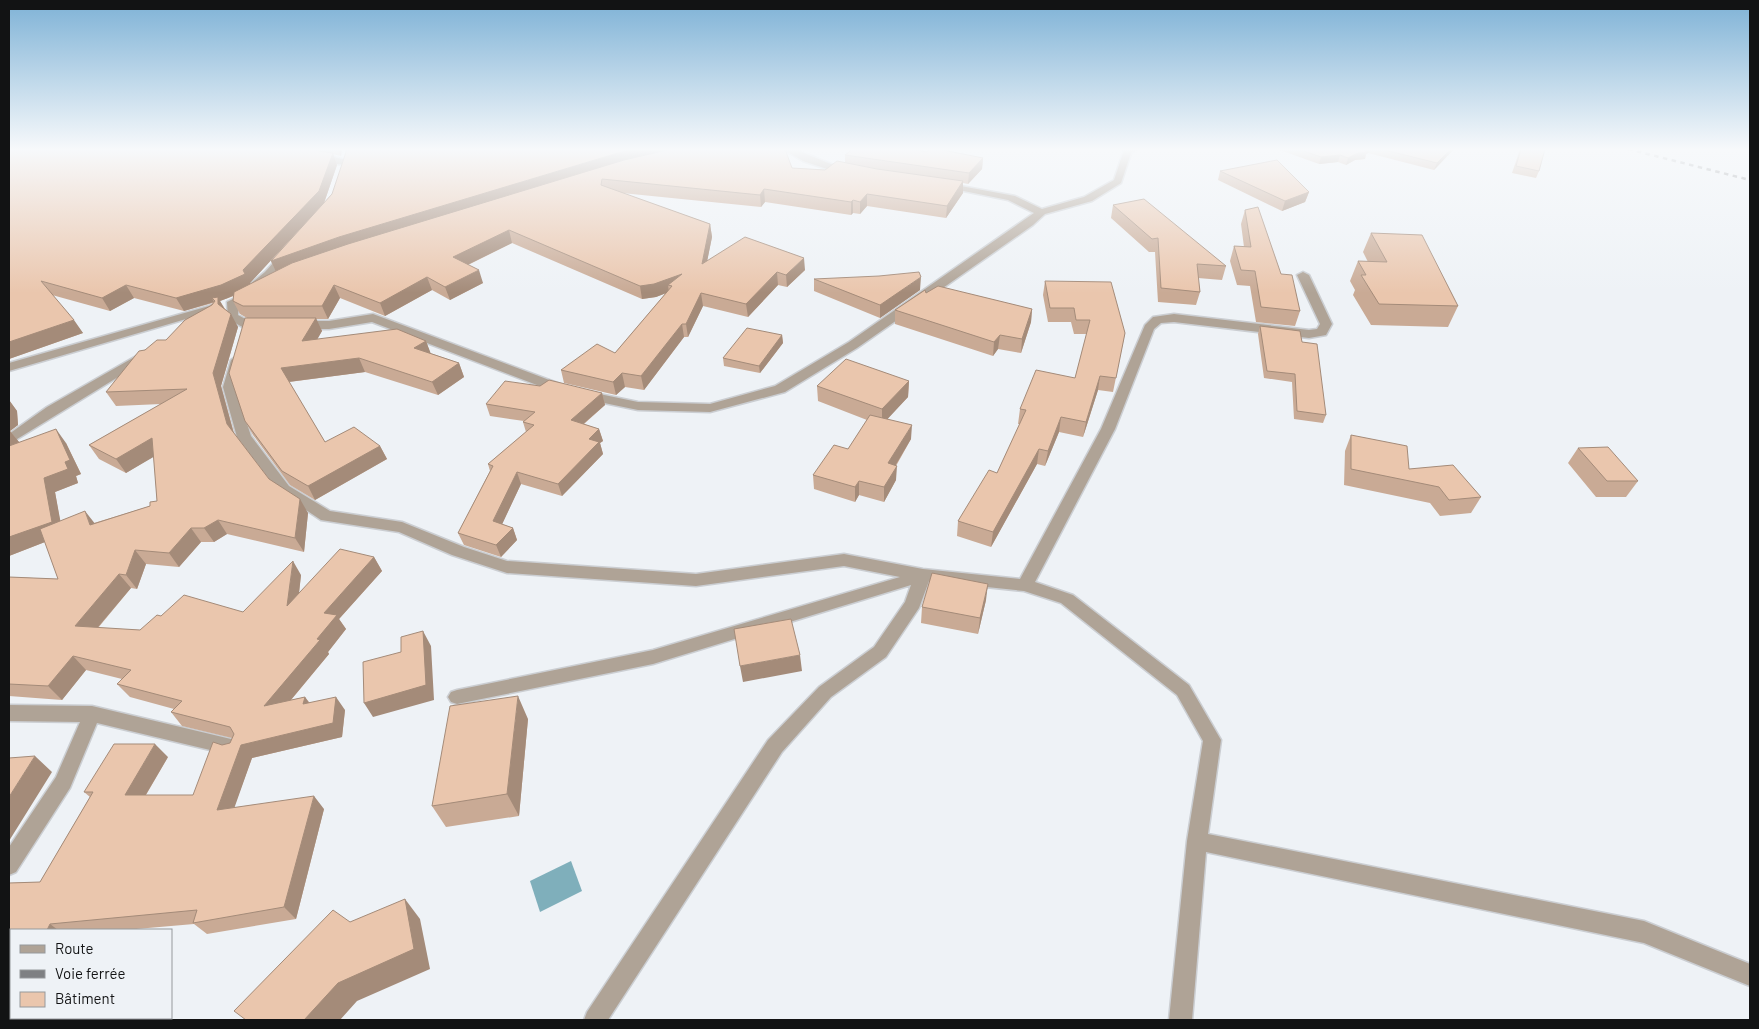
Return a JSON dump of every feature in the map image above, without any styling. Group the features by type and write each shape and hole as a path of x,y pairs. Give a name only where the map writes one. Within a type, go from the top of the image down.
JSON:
{"street":[{"path":"1007,197 1041,212"},
{"path":"296,244 269,274 241,298 232,316 246,325 329,325 374,318 565,390 638,406 710,408 780,389 853,345 1029,223 1041,212 1091,197"},
{"path":"1026,585 1108,429 1148,328 1157,320 1174,318 1309,334 1322,332 1326,324 1303,275"},
{"path":"192,327 241,298 276,281"},
{"path":"9,367 241,298"},
{"path":"246,325 229,387 244,436 284,489 326,516 402,528 458,551 507,567 696,580 844,560 923,574 1026,585 1067,600 1183,690 1212,740 1197,841 1180,1020"},
{"path":"9,440 52,410 159,346"},
{"path":"457,697 653,657 890,587 923,574"},
{"path":"595,1020 775,746 826,692 880,652 913,604 923,574"},
{"path":"9,713 92,714 234,748"},
{"path":"9,865 63,782 92,714"},
{"path":"1197,841 1644,932 1750,975"}],"water":[{"path":"571,861 582,891 540,912 530,881"}],"building":[{"path":"9,197 313,197 243,270 245,274 221,285 176,298 126,285 102,298 41,281 74,320 9,342"},
{"path":"329,197 472,197 339,237 271,261"},
{"path":"502,197 635,197 710,224 702,264 745,237 804,258 786,275 777,272 746,304 701,293 686,324 682,324 641,376 622,373 613,382 561,370 597,344 615,353 672,286 668,285 682,274 654,284 640,286 509,230 453,257 479,270 445,287 427,277 380,303 334,285 322,306 243,306 233,301 234,292 292,263"},
{"path":"818,197 864,197 860,202 853,200 851,202"},
{"path":"887,197 953,197 947,206"},
{"path":"1276,197 1296,197 1285,201"},
{"path":"1144,199 1226,266 1197,264 1200,292 1161,288 1158,238 1152,239 1113,205"},
{"path":"1258,207 1281,274 1292,275 1300,311 1261,307 1255,271 1241,270 1234,246 1251,247 1245,210"},
{"path":"1371,233 1422,235 1458,306 1379,304 1361,275 1366,275 1358,261 1387,262"},
{"path":"919,272 921,277 880,305 814,279 879,276"},
{"path":"1045,281 1111,282 1125,333 1116,378 1100,376 1086,422 1061,417 1048,451 1039,449 993,532 958,521 989,470 997,473 1026,410 1020,409 1036,370 1075,378 1090,320 1076,320 1074,308 1050,308"},
{"path":"938,286 1032,309 1022,339 1000,335 994,342 895,310 925,290 926,293"},
{"path":"218,297 218,304 231,314 213,373 227,424 269,479 300,499 295,538 218,520 204,528 191,528 169,553 135,550 126,575 119,574 75,626 140,630 157,615 161,616 184,595 243,612 293,561 287,606 340,549 374,557 324,613 337,615 317,639 320,640 264,706 305,697 303,704 336,697 333,723 241,745 217,810 314,796 284,907 193,923 197,910 50,924 48,929 10,929 9,984 9,883 40,882 93,792 84,792 114,744 155,744 125,795 193,795 213,742 222,745 230,743 234,734 230,727 171,712 182,701 117,684 131,670 73,656 48,686 9,684 9,577 58,579 40,529 85,511 90,525 150,506 150,502 157,501 152,438 116,459 89,445 187,389 106,392 139,351 145,350 157,340 166,340 185,320 212,305 215,301 212,298"},
{"path":"245,318 316,318 302,341 397,329 426,341 414,348 459,363 432,382 359,358 281,368 325,442 354,427 380,446 308,486 282,471 245,421 229,373"},
{"path":"1260,326 1300,331 1302,342 1317,344 1326,415 1297,411 1295,374 1267,371"},
{"path":"747,328 782,335 759,366 723,358"},
{"path":"846,359 909,381 882,409 817,386"},
{"path":"549,380 602,393 571,420 599,429 589,439 599,442 558,484 517,472 493,521 513,528 496,545 458,533 493,466 488,464 534,425 523,422 535,412 486,404 505,381 540,386"},
{"path":"870,415 912,425 888,463 897,466 884,487 859,481 855,487 813,475 834,445 848,449"},
{"path":"56,429 70,460 65,462 68,469 44,478 52,522 9,537 9,446"},
{"path":"1351,435 1407,446 1409,469 1453,465 1481,497 1449,500 1439,487 1351,469"},
{"path":"1608,447 1638,481 1607,481 1578,448"},
{"path":"932,573 988,584 980,618 922,607"},
{"path":"791,619 800,655 740,666 734,629"},
{"path":"423,631 426,685 364,703 363,662 401,652 401,637"},
{"path":"518,696 507,794 432,806 450,706"},
{"path":"35,756 9,797 9,758"},
{"path":"405,899 414,949 338,983 304,1020 246,1020 234,1011 333,910 350,922"},
{"path":"47,1019 118,1019 117,1020"}]}
